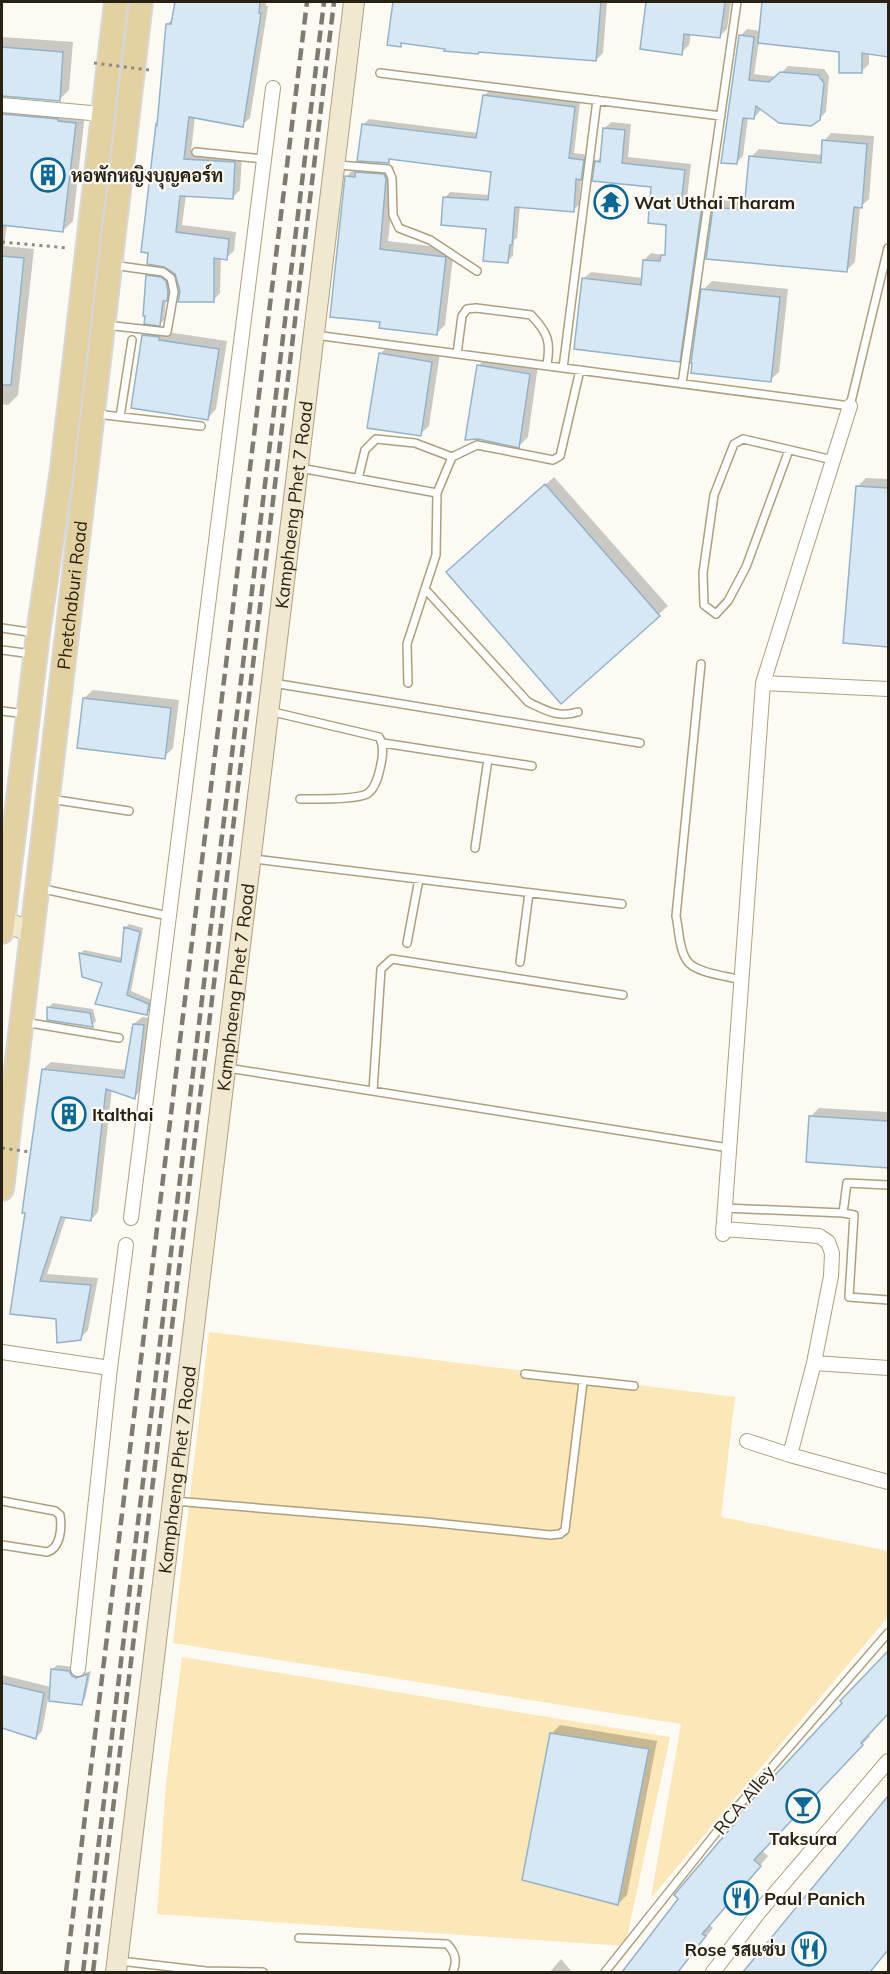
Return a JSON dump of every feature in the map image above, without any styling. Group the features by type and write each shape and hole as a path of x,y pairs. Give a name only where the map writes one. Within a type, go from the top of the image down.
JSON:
{"main road":[{"name":"Phetchaburi Road","path":"2,925 12,817 62,469 116,2"},
{"name":"Phetchaburi Road","path":"2,1189 141,2"},
{"path":"83,279 110,272"}],"street":[{"name":"Kamphaeng Phet 7 Road","path":"116,1967 354,2"},
{"path":"131,1218 273,88"},
{"path":"2,105 102,114"},
{"path":"790,1455 814,1363 831,1276 832,1253 828,1242 819,1236 723,1231 724,1208 763,683 850,406"},
{"path":"763,683 888,689"},
{"path":"2,925 32,932"},
{"path":"78,1669 110,1368 126,1245"},
{"path":"2,1352 110,1368"},
{"path":"814,1363 888,1368"},
{"path":"747,1441 888,1482"},
{"path":"713,1972 759,1912 888,1761"}],"lane":[{"path":"682,384 737,2"},
{"path":"380,73 721,116"},
{"path":"563,368 597,99"},
{"path":"196,152 264,159"},
{"path":"335,165 387,169 392,178 393,215 399,228 430,240 477,271"},
{"path":"315,334 850,406 888,248"},
{"path":"104,325 167,332 174,292 171,278 163,272 110,272"},
{"path":"458,354 462,316 466,309 476,308 531,315 544,329 547,338 550,348 547,365"},
{"path":"120,417 132,340"},
{"path":"408,684 407,644 436,555 437,493 452,457 477,445 553,460 560,456 580,370"},
{"path":"93,414 201,426"},
{"path":"358,479 365,450 376,439 415,443 452,457"},
{"path":"789,450 746,567 728,601 716,614 704,605 703,573 714,495 734,444 743,439 833,460"},
{"path":"299,468 437,493"},
{"path":"425,590 528,702 546,711 564,716 578,712"},
{"path":"2,628 36,644"},
{"path":"2,650 36,644"},
{"path":"701,664 676,916 687,961 697,969 741,980"},
{"path":"273,683 640,743"},
{"path":"2,711 28,715"},
{"path":"269,711 379,737 383,743 382,761 375,784 367,794 300,799"},
{"path":"383,743 532,766"},
{"path":"475,848 488,759"},
{"path":"48,799 129,811"},
{"path":"251,859 622,904"},
{"path":"406,943 419,879"},
{"path":"37,888 168,916"},
{"path":"520,962 529,893"},
{"path":"373,1091 381,969 392,959 623,995"},
{"path":"21,1022 119,1038"},
{"path":"226,1067 729,1148"},
{"path":"843,1213 847,1183 888,1185"},
{"path":"724,1208 854,1215 849,1297 888,1300"},
{"path":"525,1374 634,1386"},
{"path":"173,1501 550,1534 560,1533 565,1530 583,1382"},
{"path":"2,1501 55,1511 60,1515 61,1522 57,1547 48,1552 2,1545"},
{"name":"RCA Alley","path":"605,1972 727,1819 888,1633"},
{"path":"299,1938 447,1944 453,1950 456,1962 453,1972"},
{"path":"116,1967 263,1972"}],"path":[{"path":"94,63 149,70"},
{"path":"2,242 68,248"},
{"path":"2,1148 30,1152"}],"shaded area":[{"path":"209,1332 735,1397 721,1517 888,1551 888,1617 651,1898 681,1724 173,1643"},
{"path":"182,1657 670,1737 625,1946 157,1914 166,1783"}],"building":[{"path":"175,2 260,2 259,13 261,14 243,127 189,117 184,159 235,162 233,199 180,196 176,232 229,239 227,260 214,258 214,302 178,302 180,291 175,274 164,267 147,264 148,253 141,252 157,125 166,24 171,24"},
{"path":"393,2 601,2 596,61 444,51 445,49 401,43 401,47 387,45"},
{"path":"646,2 725,2 720,38 684,34 682,55 640,49"},
{"path":"762,2 888,2 888,57 862,53 862,73 839,73 839,52 758,43"},
{"path":"739,35 754,37 749,80 769,82 780,72 818,75 824,83 820,120 811,126 779,123 756,106 754,119 743,118 737,164 721,163"},
{"path":"2,47 63,52 60,101 2,96"},
{"path":"483,95 575,107 569,158 584,160 581,180 576,179 574,212 515,207 508,263 483,261 486,229 441,225 443,197 488,200 491,172 389,159 389,163 357,161 362,124 476,138"},
{"name":"หอพักหญิงบุญคอร์ท","path":"2,114 76,123 63,232 2,225"},
{"path":"603,128 625,130 622,163 685,170 681,204 702,206 680,362 574,349 582,278 641,285 643,260 660,261 661,255 665,255 666,225 648,223 651,187 592,181 595,161 600,162"},
{"path":"822,140 867,144 862,208 854,207 847,272 706,259 713,207 744,210 749,156 821,163"},
{"path":"355,172 384,174 386,179 380,249 446,257 437,335 379,328 380,322 330,317 345,176 355,177"},
{"path":"2,256 24,258 11,385 2,385"},
{"path":"146,275 161,277 166,281 167,301 163,301 160,326 144,324"},
{"path":"701,289 780,297 771,382 691,373"},
{"path":"142,335 159,337 159,340 219,349 208,420 131,408"},
{"path":"379,353 432,362 421,436 367,428"},
{"path":"477,365 530,374 519,448 478,439 465,440"},
{"path":"545,484 660,616 561,704 446,572"},
{"path":"856,486 888,488 888,647 843,643"},
{"path":"83,698 171,708 165,759 77,748"},
{"path":"124,927 140,932 127,995 149,1004 147,1015 95,1004 102,983 82,977 79,953 121,962"},
{"path":"47,1007 90,1013 93,1027 47,1020"},
{"name":"Italthai","path":"133,1024 144,1025 135,1099 106,1089 91,1221 61,1217 40,1281 91,1285 81,1340 57,1343 56,1319 10,1314 42,1069 124,1078"},
{"path":"809,1116 888,1121 888,1168 806,1162"},
{"path":"888,1651 888,1714 861,1743 863,1745 754,1860 761,1866 702,1934 706,1936 678,1972 622,1972 678,1899 674,1895 740,1817 738,1815"},
{"path":"51,1669 69,1671 76,1678 88,1674 82,1705 49,1701"},
{"path":"2,1683 44,1693 36,1739 2,1728"},
{"path":"550,1733 649,1749 618,1905 522,1880"},
{"path":"888,1796 888,1950 870,1972 743,1972"}],"railway":[{"path":"66,1972 307,2"},
{"path":"83,1972 324,2"},
{"path":"93,1972 334,2"}],"place":[{"name":"หอพักหญิงบุญคอร์ท","path":"48,175"},
{"name":"Wat Uthai Tharam","path":"611,202"},
{"name":"Italthai","path":"69,1114"},
{"name":"Taksura","path":"803,1806"},
{"name":"Paul Panich","path":"741,1898"},
{"name":"Rose รสแซ่บ","path":"809,1949"}]}
